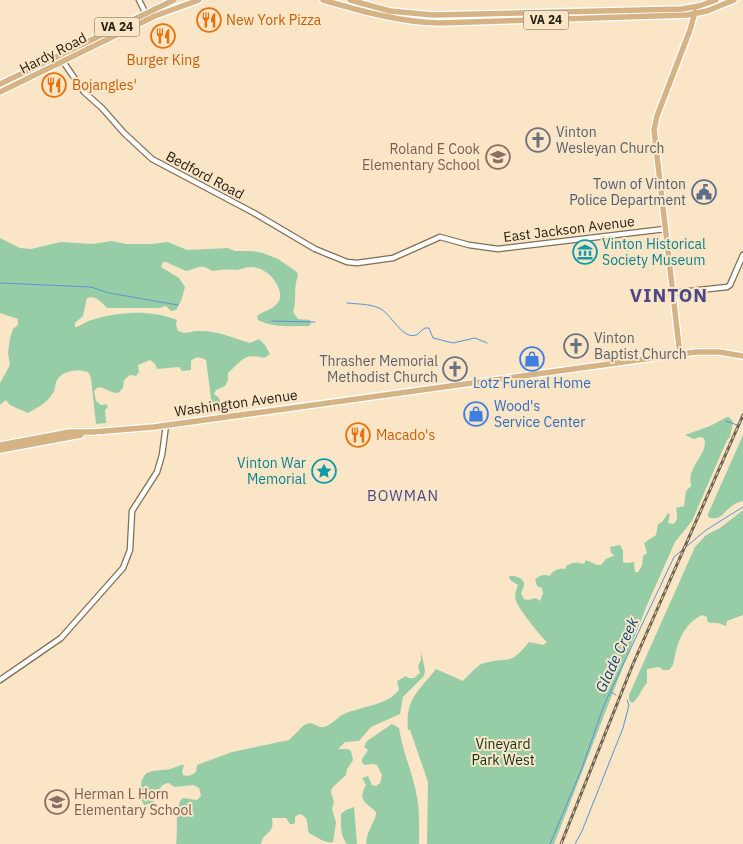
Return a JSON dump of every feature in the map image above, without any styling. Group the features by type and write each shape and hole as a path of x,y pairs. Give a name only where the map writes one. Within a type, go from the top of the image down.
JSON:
{"main road":[{"name":"Hardy Road","path":"0,84 174,0"},
{"name":"Hardy Road","path":"0,92 171,9 199,0"},
{"name":"VA 24","path":"322,0 397,19 439,23 695,15 734,0"},
{"name":"VA 24","path":"350,0 400,12 433,15 694,8 716,0"},
{"path":"680,355 654,126 695,15 694,8"},
{"name":"Washington Avenue","path":"0,445 70,432 126,430 166,425 680,355 709,352 743,356"},
{"name":"Washington Avenue","path":"0,450 93,432"}],"street":[{"path":"139,0 149,20"},
{"name":"Bedford Road","path":"59,55 84,92 152,159 281,229"},
{"name":"East Jackson Avenue","path":"281,229 322,253 347,262 357,263 393,258 440,237 469,245 498,249 665,229"},
{"path":"672,293 727,287 730,285 743,255"},
{"path":"0,680 62,638 123,568 130,550 132,511 157,472 162,455 166,425"}],"green space":[{"path":"0,238 20,248 31,249 61,242 92,244 112,241 126,244 168,242 187,250 228,248 235,251 263,253 278,259 297,272 293,312 298,319 310,320 311,324 309,326 283,326 264,323 258,320 257,316 274,306 279,301 280,296 279,289 269,274 255,267 212,271 202,267 186,271 163,262 161,267 179,278 185,287 176,310 171,311 166,306 159,308 107,308 98,300 90,297 87,298 83,316 75,323 75,327 115,314 157,314 177,320 178,331 181,332 211,332 250,343 259,339 270,354 264,358 257,356 247,357 228,373 228,380 225,386 216,390 214,394 219,398 221,406 217,408 212,406 206,360 194,358 191,361 191,370 182,371 179,367 157,369 150,360 138,365 139,372 136,376 130,375 124,380 123,388 118,393 98,387 94,391 96,401 101,405 106,404 108,407 105,410 106,423 96,424 91,378 88,372 84,371 70,371 62,375 56,382 54,392 48,400 28,413 10,405 6,400 0,405 0,383 10,365 8,353 10,338 13,329 18,325 18,319 0,313"},
{"name":"Vineyard Park West","path":"727,417 733,422 730,437 692,521 675,542 647,605 554,844 427,844 428,782 410,730 408,730 411,703 418,690 436,669 463,681 481,664 513,658 529,642 543,645 547,642 518,605 515,596 518,585 510,580 509,576 523,580 524,586 521,593 524,599 536,598 540,601 543,593 542,588 537,586 535,580 538,577 550,576 555,571 566,569 566,566 573,563 584,564 586,560 601,565 606,559 614,555 611,553 610,547 620,545 623,551 623,562 634,562 635,572 638,572 642,566 643,556 647,553 644,543 656,535 658,524 662,522 668,513 670,514 668,523 673,524 677,517 676,508 684,506 686,491 691,486 691,473 705,446 704,438 694,439 685,435 710,426"},
{"path":"743,435 743,501 734,504 721,516 716,518 708,517 708,514"},
{"path":"743,510 743,615 727,621 726,626 710,623 707,621 707,617 702,615 696,618 687,626 681,637 671,668 669,670 663,670 659,667 647,669 647,683 632,703 629,700 629,695 695,547 706,535 720,528"},
{"path":"421,652 425,670 424,676 403,697 400,714 371,727 359,741 345,742 338,749 348,749 351,751 353,760 347,769 346,775 332,788 331,792 334,802 332,809 336,822 333,842 324,841 309,833 305,817 299,814 295,817 295,823 293,824 290,824 286,818 272,818 271,830 264,836 261,844 176,844 180,801 183,798 197,800 201,796 199,788 193,785 174,787 169,783 165,784 160,788 153,803 144,805 141,799 141,787 144,776 147,773 184,765 182,772 183,775 187,776 196,772 197,765 232,752 289,740 304,725 310,723 324,727 351,711 381,703 399,690 397,681 406,676 414,678 420,673 418,666 421,660"},
{"path":"392,724 399,728 415,788 419,808 419,844 366,843 376,812 364,801 362,795 366,785 362,778 368,776 372,785 376,786 380,783 382,775 377,765 365,765 362,763 362,759 368,750 364,747 367,741"},
{"path":"354,807 357,844 347,844 342,834 341,814"}],"waterway":[{"path":"0,283 91,287 109,293 178,305"},
{"path":"347,303 379,308 406,334 417,334 425,328 429,328 433,338 453,343 475,338 487,343"},
{"path":"272,321 315,322"},
{"path":"726,421 737,425"},
{"name":"Glade Creek","path":"550,844 582,768 604,705 674,557 706,530 743,507"},
{"name":"Glade Creek","path":"611,692 616,695"},
{"path":"575,844 623,728 629,705 627,700"}],"railway":[{"path":"561,844 633,664 743,415"}],"place":[{"name":"New York Pizza","path":"209,20"},
{"name":"Burger King","path":"163,36"},
{"name":"Bojangles'","path":"54,85"},
{"name":"Vinton Wesleyan Church","path":"538,140"},
{"name":"Roland E Cook Elementary School","path":"498,157"},
{"name":"Town of Vinton Police Department","path":"704,192"},
{"name":"Vinton Historical Society Museum","path":"585,252"},
{"name":"Vinton Baptist Church","path":"576,346"},
{"name":"Lotz Funeral Home","path":"532,359"},
{"name":"Thrasher Memorial Methodist Church","path":"455,369"},
{"name":"Wood's Service Center","path":"476,414"},
{"name":"Macado's","path":"358,435"},
{"name":"Vinton War Memorial","path":"324,471"},
{"name":"Herman L Horn Elementary School","path":"57,802"}],"district":[{"name":"VINTON","path":"669,295"},
{"name":"BOWMAN","path":"403,496"}]}
